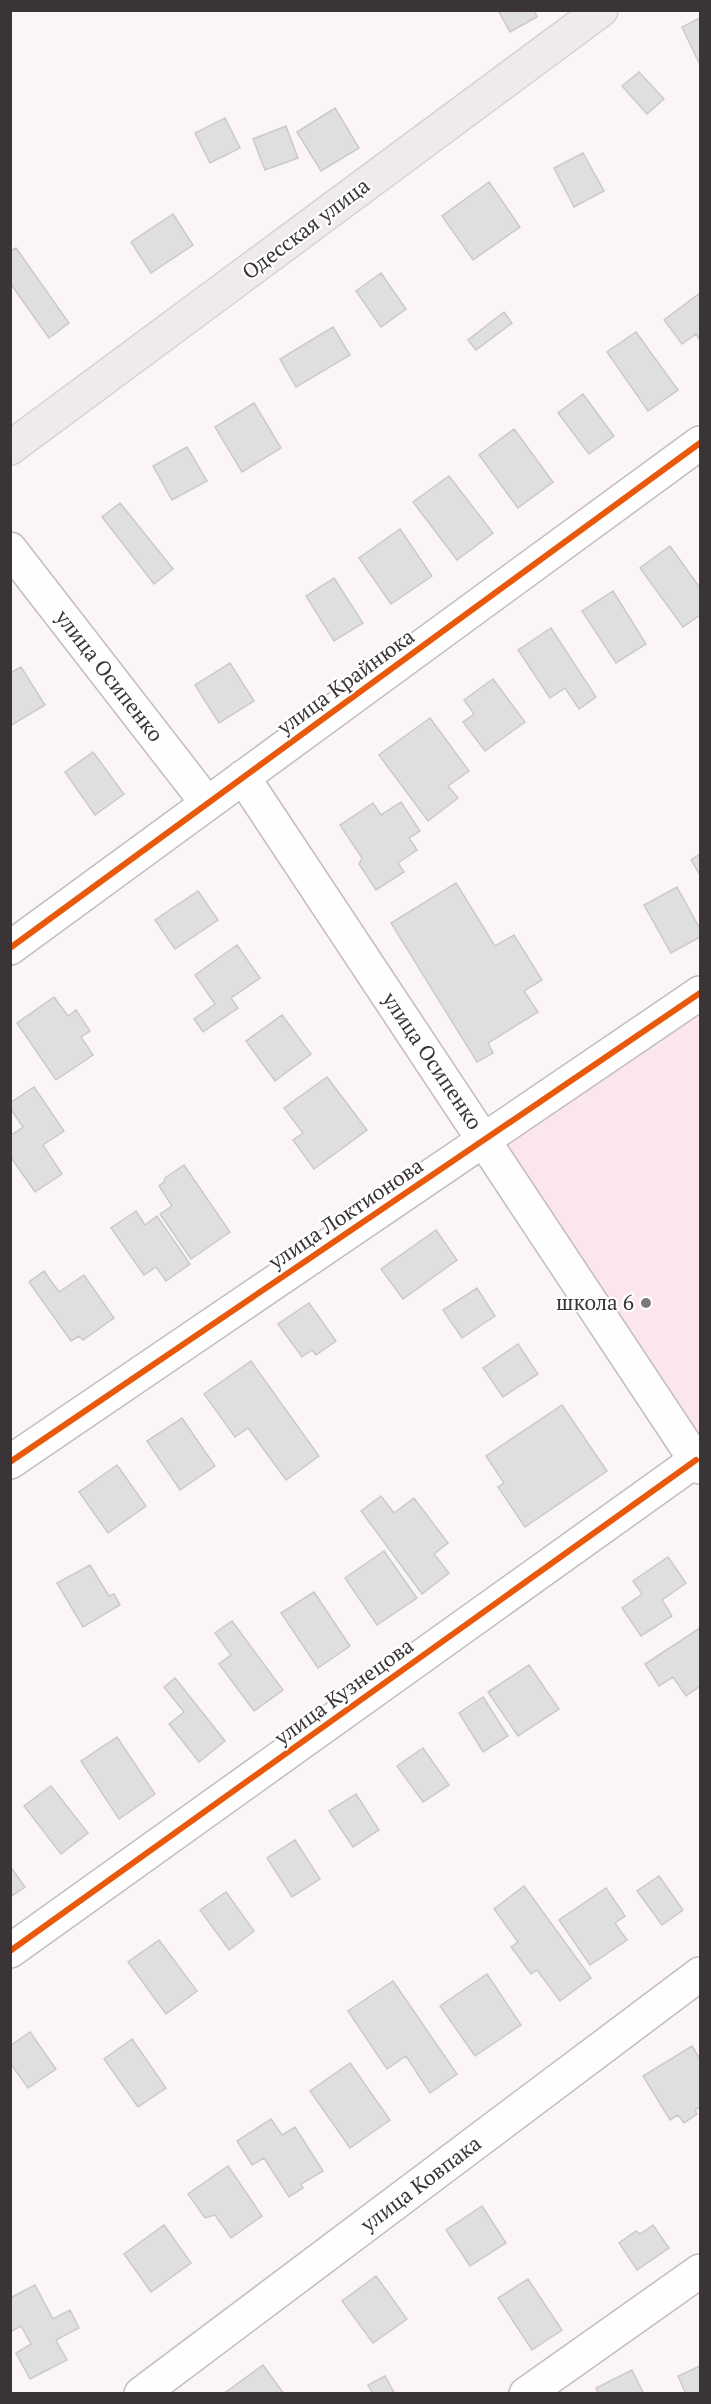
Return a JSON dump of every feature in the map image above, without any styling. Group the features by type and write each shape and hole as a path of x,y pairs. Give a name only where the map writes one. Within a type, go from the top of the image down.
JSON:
{"main road":[{"name":"Одесская улица","path":"10,448 601,10"}],"street":[{"name":"улица Крайнюка","path":"10,948 700,443"},
{"name":"улица Осипенко","path":"10,549 207,803"},
{"name":"улица Осипенко","path":"243,777 698,1463"},
{"name":"улица Локтионова","path":"10,1462 700,993"},
{"name":"улица Кузнецова","path":"10,1951 698,1463"},
{"name":"улица Ковпака","path":"141,2394 700,1974"},
{"path":"526,2394 700,2271"}],"shaded area":[{"name":"школа 6","path":"700,993 700,1466 484,1140"}],"building":[{"path":"498,10 534,10 537,17 510,32"},
{"path":"700,18 700,65 682,27"},
{"path":"639,72 664,99 647,114 622,86"},
{"path":"335,108 359,148 321,171 297,132"},
{"path":"225,118 240,148 210,163 195,133"},
{"path":"286,126 298,158 265,170 253,139"},
{"path":"583,153 604,191 574,207 554,168"},
{"path":"489,182 520,227 473,260 442,216"},
{"path":"173,214 193,245 151,273 131,242"},
{"path":"16,248 69,323 49,338 10,283 10,251"},
{"path":"381,273 406,309 381,327 356,291"},
{"path":"700,293 700,340 696,334 682,344 664,320"},
{"path":"504,312 512,323 476,350 468,340"},
{"path":"333,327 350,355 296,387 280,359"},
{"path":"636,332 678,390 648,411 607,352"},
{"path":"583,394 614,436 589,454 558,413"},
{"path":"254,403 281,448 242,472 215,427"},
{"path":"514,429 553,482 518,508 479,455"},
{"path":"187,447 207,481 172,500 153,466"},
{"path":"449,476 493,533 457,560 413,502"},
{"path":"120,503 173,569 154,584 102,517"},
{"path":"400,529 432,576 391,604 359,558"},
{"path":"670,546 700,588 700,615 683,627 640,568"},
{"path":"334,578 363,623 334,641 306,596"},
{"path":"613,591 646,644 616,663 582,611"},
{"path":"551,628 596,697 579,709 565,688 550,698 518,650"},
{"path":"230,663 254,701 219,723 195,685"},
{"path":"21,667 45,705 10,726 10,673"},
{"path":"493,679 525,722 485,751 463,722 474,714 464,700"},
{"path":"430,718 469,771 448,786 458,798 428,821 379,755"},
{"path":"93,752 124,794 95,815 65,772"},
{"path":"401,802 420,831 409,838 417,850 398,863 404,872 376,890 359,864 362,858 340,825 373,803 381,815"},
{"path":"700,854 700,875 691,860"},
{"path":"456,883 495,946 514,935 542,980 524,991 538,1012 488,1043 493,1053 477,1062 391,923"},
{"path":"677,887 700,929 700,937 671,953 644,905"},
{"path":"198,891 218,920 175,949 155,920"},
{"path":"237,945 260,978 231,998 238,1008 203,1032 194,1019 215,1004 195,975"},
{"path":"54,997 68,1016 76,1010 90,1031 81,1037 93,1055 56,1080 17,1023"},
{"path":"282,1015 311,1054 275,1081 246,1041"},
{"path":"327,1077 367,1130 314,1169 293,1140 303,1133 284,1108"},
{"path":"34,1087 64,1131 43,1145 62,1174 35,1192 10,1156 10,1136 23,1127 10,1108 10,1103"},
{"path":"184,1165 230,1232 191,1259 160,1214 172,1206 159,1186 165,1178"},
{"path":"136,1211 145,1225 157,1216 190,1264 166,1281 156,1267 144,1275 111,1228"},
{"path":"436,1230 457,1260 403,1299 381,1269"},
{"path":"44,1271 59,1292 84,1275 114,1318 83,1340 79,1336 71,1341 29,1282"},
{"path":"477,1288 495,1316 462,1338 443,1310"},
{"path":"309,1303 336,1341 316,1355 312,1350 302,1357 278,1324"},
{"path":"518,1344 538,1374 503,1397 483,1368"},
{"path":"251,1361 319,1456 286,1480 248,1428 235,1437 204,1394"},
{"path":"562,1405 607,1471 525,1527 498,1487 504,1483 486,1456"},
{"path":"182,1418 215,1466 180,1490 147,1441"},
{"path":"117,1465 146,1506 108,1533 79,1492"},
{"path":"381,1496 394,1513 414,1498 448,1543 434,1554 449,1573 422,1594 361,1511"},
{"path":"384,1551 417,1598 377,1625 345,1578"},
{"path":"668,1557 686,1583 662,1600 672,1616 641,1636 622,1608 642,1594 633,1581"},
{"path":"90,1565 109,1596 114,1594 120,1605 83,1627 57,1583"},
{"path":"314,1592 350,1646 318,1668 281,1613"},
{"path":"232,1621 283,1690 254,1711 219,1664 231,1655 215,1633"},
{"path":"700,1628 700,1686 686,1696 673,1677 659,1686 645,1664"},
{"path":"529,1665 559,1709 518,1736 488,1692"},
{"path":"175,1678 225,1741 199,1762 169,1724 184,1712 164,1687"},
{"path":"483,1697 508,1736 483,1752 459,1713"},
{"path":"117,1737 155,1794 119,1819 81,1761"},
{"path":"423,1748 449,1785 423,1802 397,1766"},
{"path":"51,1786 88,1833 61,1854 24,1806"},
{"path":"356,1794 379,1830 353,1847 329,1811"},
{"path":"295,1840 320,1879 292,1897 267,1858"},
{"path":"10,1866 25,1887 10,1897"},
{"path":"659,1876 683,1910 662,1925 637,1891"},
{"path":"524,1886 591,1978 560,2001 537,1970 531,1974 511,1947 518,1942 494,1909"},
{"path":"606,1888 625,1916 615,1923 627,1940 590,1965 559,1920"},
{"path":"226,1892 254,1931 229,1950 200,1910"},
{"path":"159,1940 197,1991 166,2014 128,1962"},
{"path":"487,1974 521,2025 475,2056 440,2006"},
{"path":"393,1981 457,2074 430,2093 406,2056 387,2069 348,2011"},
{"path":"30,2032 56,2069 28,2088 10,2063 10,2046"},
{"path":"132,2039 166,2088 138,2107 104,2059"},
{"path":"692,2046 700,2059 700,2107 695,2110 697,2114 684,2123 678,2115 670,2120 643,2076"},
{"path":"350,2063 390,2120 350,2148 310,2091"},
{"path":"271,2119 282,2135 295,2127 323,2171 301,2184 303,2188 289,2197 264,2158 252,2165 237,2141"},
{"path":"228,2166 262,2216 231,2238 215,2215 205,2218 188,2194"},
{"path":"482,2206 506,2243 470,2266 446,2230"},
{"path":"164,2225 191,2263 151,2292 124,2254"},
{"path":"653,2225 669,2248 637,2270 619,2243 636,2231 640,2234"},
{"path":"376,2276 407,2319 373,2343 342,2301"},
{"path":"528,2279 562,2330 532,2350 498,2298"},
{"path":"35,2285 53,2319 70,2310 79,2328 56,2340 67,2360 30,2379 16,2353 31,2344 21,2326 10,2332 10,2298"},
{"path":"263,2365 284,2394 223,2394"},
{"path":"700,2366 700,2394 686,2394 678,2376"},
{"path":"632,2370 644,2394 599,2394 596,2388"},
{"path":"385,2376 395,2394 373,2394 368,2385"}],"cycle path":[{"path":"10,948 700,443"},
{"path":"10,1462 700,993"},
{"path":"10,1951 696,1460"}],"place":[{"name":"школа 6","path":"646,1303"}]}
